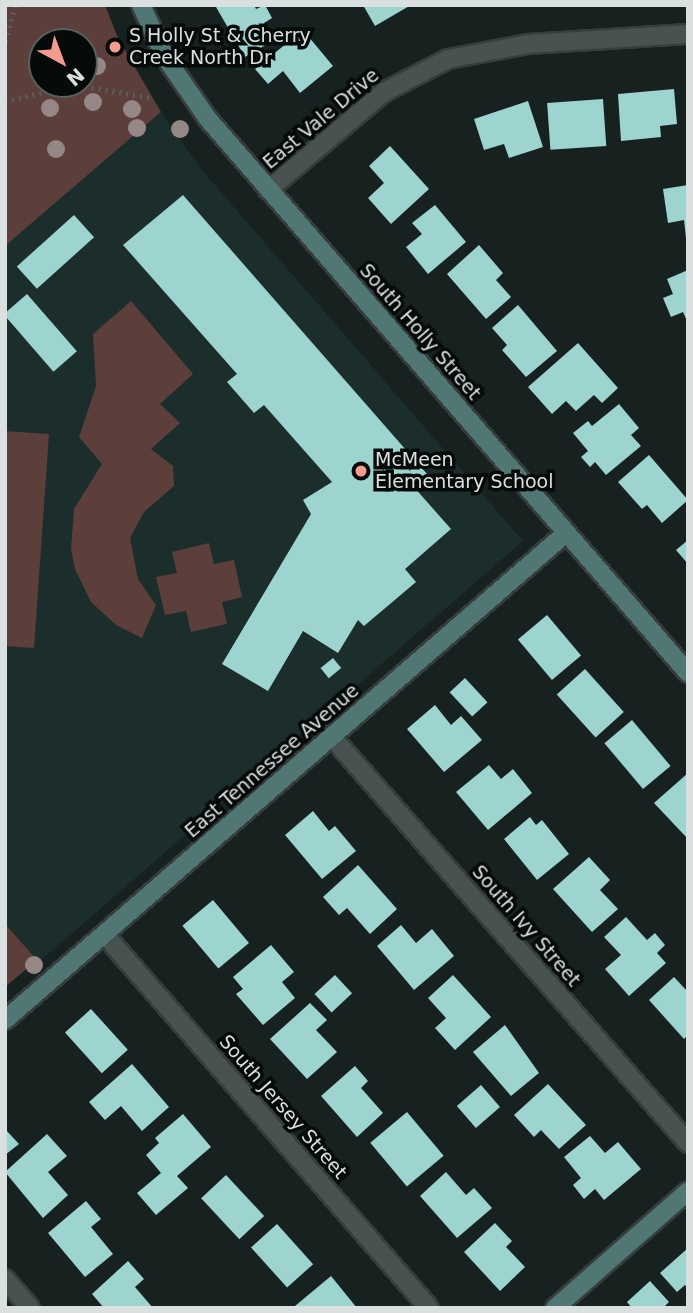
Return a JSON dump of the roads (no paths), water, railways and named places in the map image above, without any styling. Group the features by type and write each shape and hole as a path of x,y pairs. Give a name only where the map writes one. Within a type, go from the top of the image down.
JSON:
{"street":[{"name":"South Holly Street","path":"141,5 181,82 268,190 688,673"},
{"name":"East Vale Drive","path":"268,190 384,92 448,59 528,44 688,34"},
{"name":"East Tennessee Avenue","path":"5,1020 566,533"},
{"name":"South Ivy Street","path":"332,737 688,1143"},
{"name":"South Jersey Street","path":"104,934 429,1308"},
{"path":"555,1308 688,1191"},
{"path":"5,1279 30,1308"}],"place":[{"name":"S Holly St & Cherry Creek North Dr","path":"115,47"},
{"name":"McMeen Elementary School","path":"361,471"}]}
